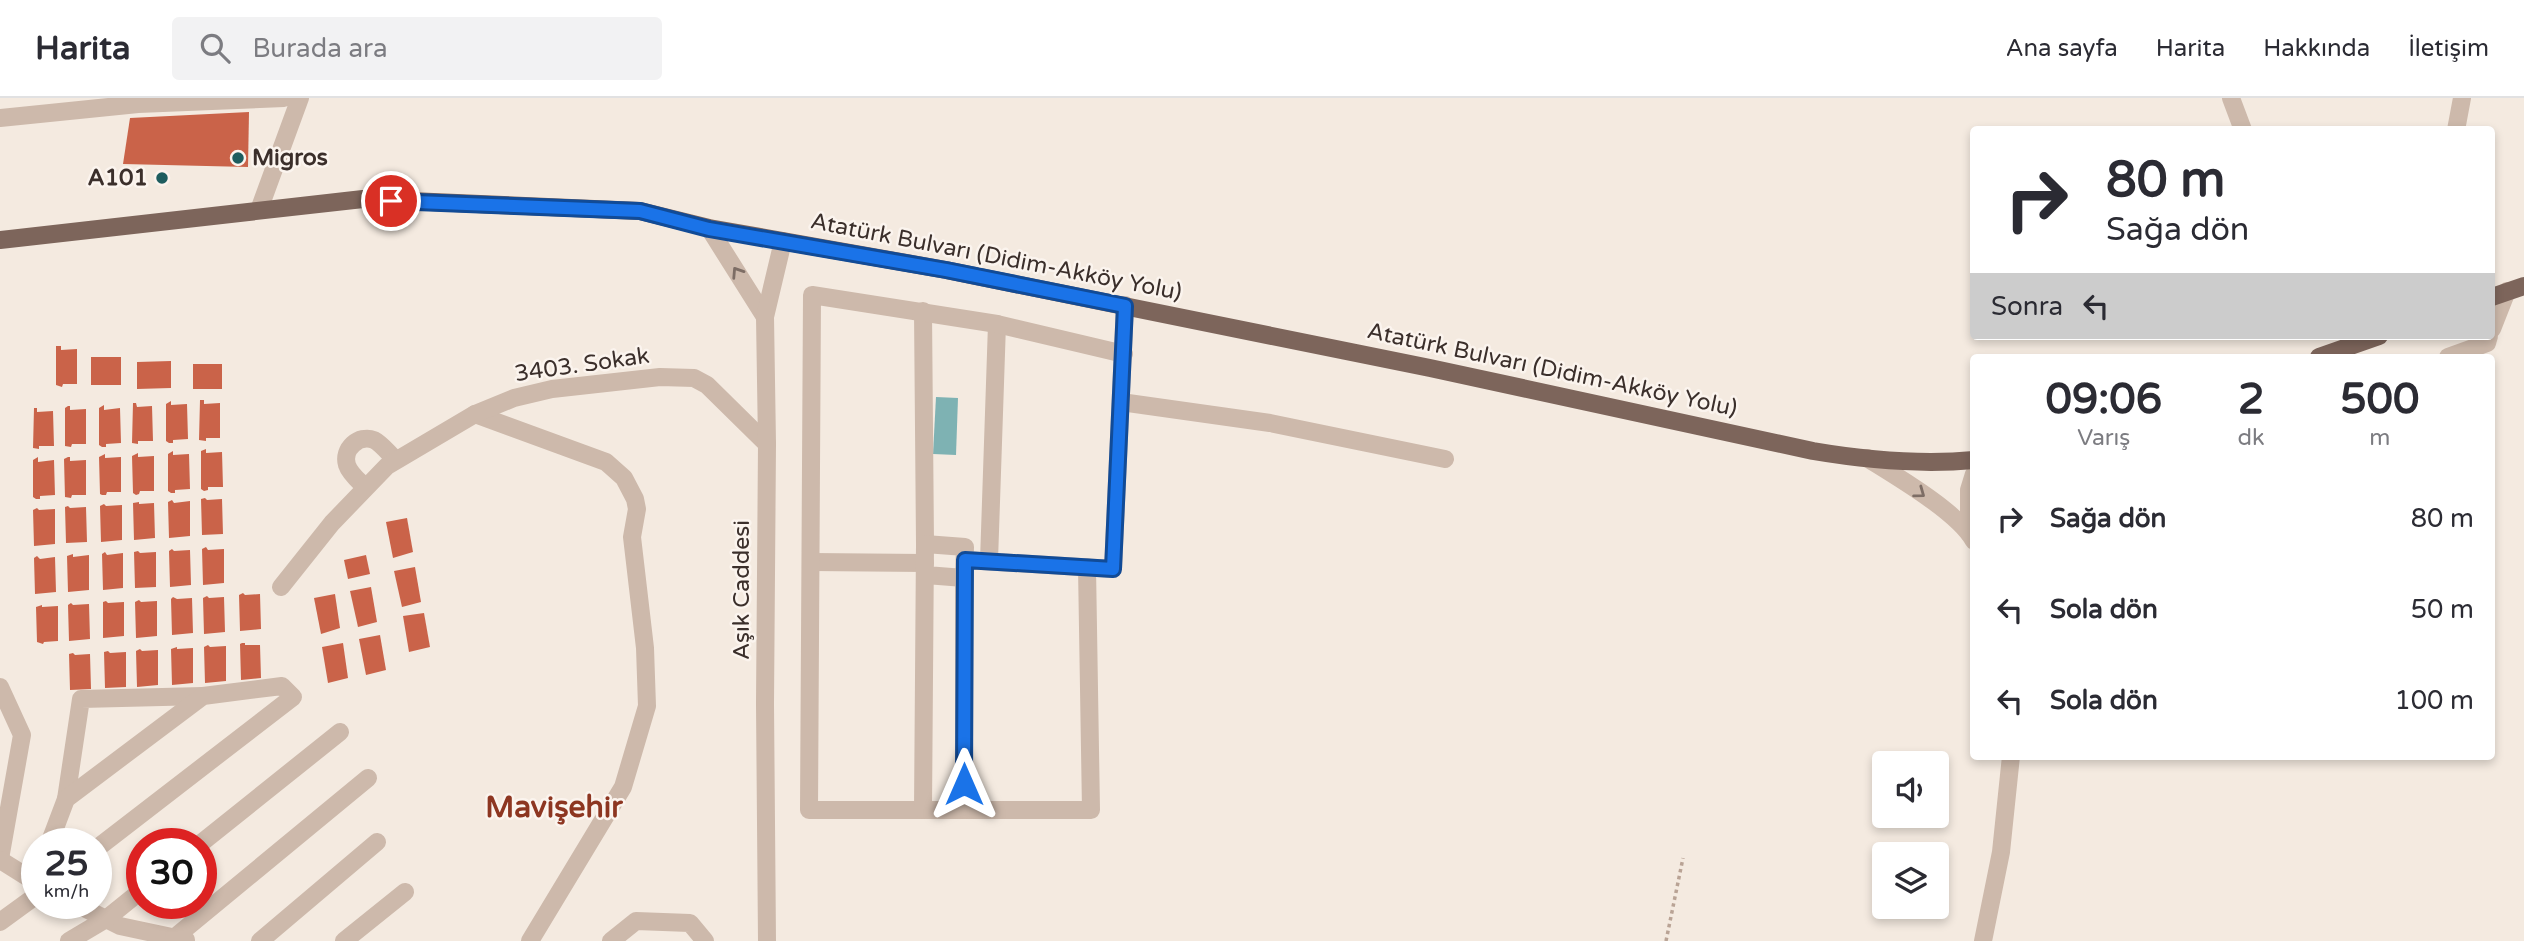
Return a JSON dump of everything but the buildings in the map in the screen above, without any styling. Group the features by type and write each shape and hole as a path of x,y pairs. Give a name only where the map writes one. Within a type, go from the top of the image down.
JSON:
{"main road":[{"name":"Atatürk Bulvarı (Didim-Akköy Yolu)","path":"0,240 363,200 640,211 709,229 1125,306 1430,368 1813,451 1924,463 1970,460"},
{"path":"2328,354 2368,340"}],"street":[{"path":"0,118 139,101 284,98"},
{"path":"259,210 300,98"},
{"path":"2231,98 2242,126"},
{"path":"2457,126 2462,98"},
{"path":"709,229 765,317"},
{"name":"Aşık Caddesi","path":"767,941 765,317 783,241"},
{"path":"2495,322 2508,291"},
{"path":"1087,567 1091,810 809,810 812,295 997,324 1124,354"},
{"path":"811,562 965,569 989,561 1113,569 1125,306"},
{"path":"923,311 926,569 923,810"},
{"path":"989,561 997,324"},
{"path":"2456,354 2487,343 2488,340"},
{"name":"3403. Sokak","path":"281,587 332,523 365,487 396,460 475,414 514,398 552,389 660,377 694,378 707,385 767,444"},
{"path":"1121,402 1270,423 1445,458"},
{"path":"475,414 606,462 624,478 638,509 632,537 645,648 647,706 622,787 530,941"},
{"path":"365,487 348,469 346,463 351,445 363,439 376,441 396,460"},
{"path":"1867,458 1918,491 1970,535"},
{"path":"1970,487 1970,506"},
{"path":"925,544 965,547 964,810"},
{"path":"55,828 66,799 81,699 203,696 282,686 293,697 112,837"},
{"path":"0,687 22,734 0,859 21,873"},
{"path":"66,799 203,696"},
{"path":"217,830 340,732"},
{"path":"1983,941 2001,852 2011,760"},
{"path":"69,941 106,919 120,926 181,939 368,778"},
{"path":"260,941 377,842"},
{"path":"344,941 405,892"},
{"path":"0,922 21,899"},
{"path":"112,914 126,903"},
{"path":"611,941 636,920 690,923 705,941"}],"path":[{"path":"1666,941 1683,858"}],"water":[{"path":"936,397 958,398 956,455 933,454"}],"place":[{"name":"Migros","path":"238,158"},
{"name":"A101","path":"162,178"}],"district":[{"name":"Mavişehir","path":"554,807"}],"route":[{"path":"391,201 640,211 709,229 946,270 1125,306 1113,569 965,560 964,784"}]}
